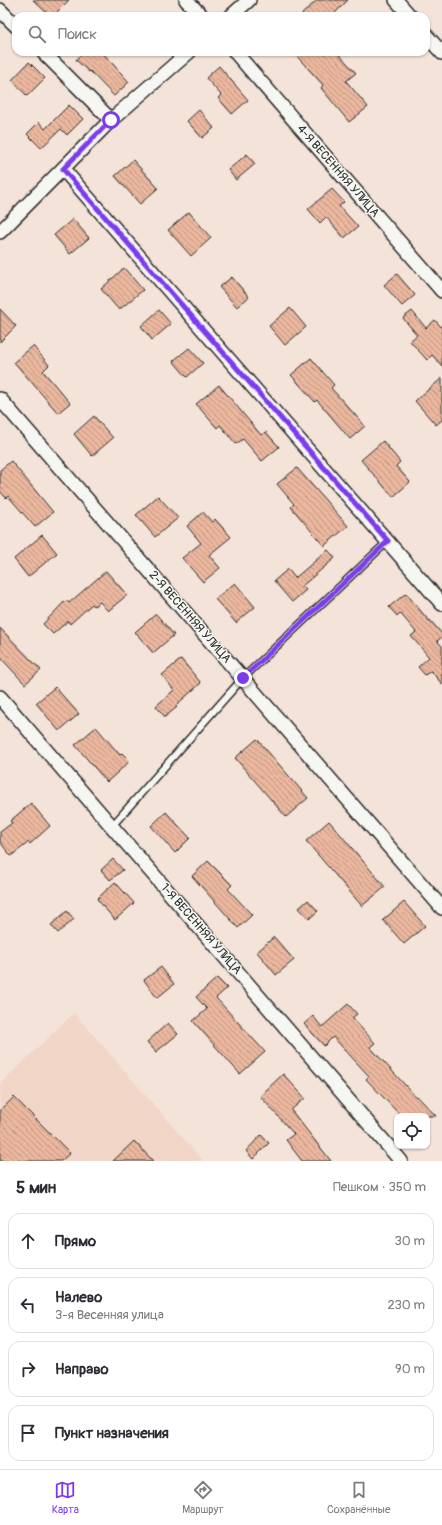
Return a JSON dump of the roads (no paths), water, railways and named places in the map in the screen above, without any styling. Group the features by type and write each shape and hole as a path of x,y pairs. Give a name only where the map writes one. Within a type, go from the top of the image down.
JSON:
{"street":[{"path":"186,0 198,12"},
{"path":"236,12 249,0"},
{"path":"396,0 406,12"},
{"path":"0,10 12,22"},
{"path":"430,40 442,53"},
{"path":"47,56 111,120"},
{"path":"0,232 111,120 185,56"},
{"name":"4-Я ВЕСЕННЯЯ УЛИЦА","path":"238,56 442,291"},
{"path":"63,169 442,604"},
{"name":"2-Я ВЕСЕННЯЯ УЛИЦА","path":"0,399 442,908"},
{"name":"1-Я ВЕСЕННЯЯ УЛИЦА","path":"0,697 401,1161"}],"lane":[{"path":"112,826 243,678 388,541"}]}
